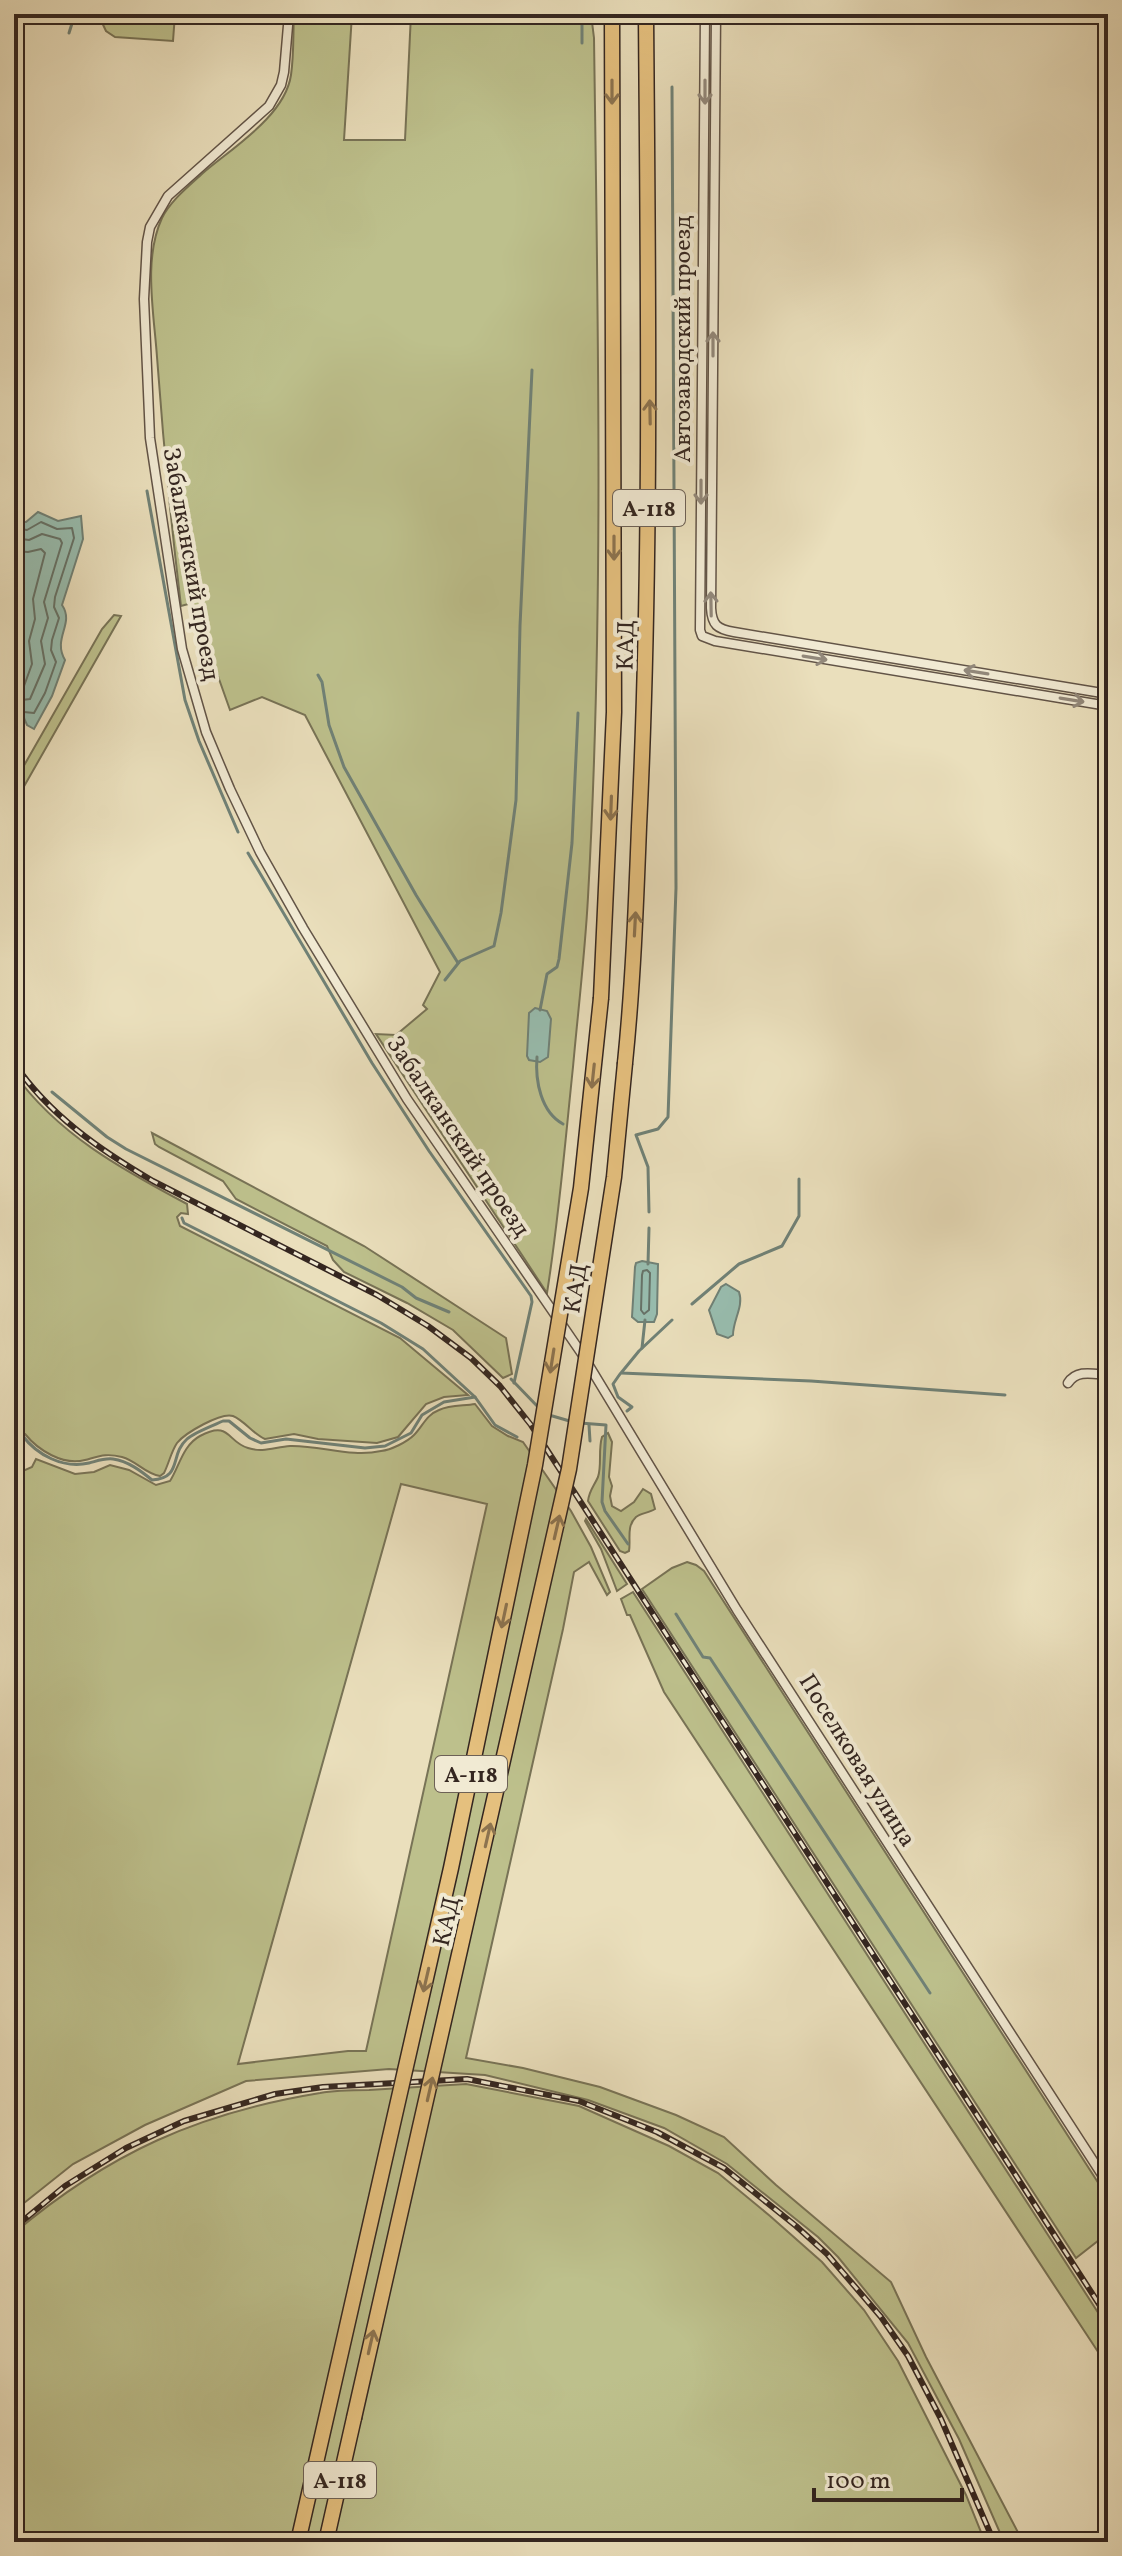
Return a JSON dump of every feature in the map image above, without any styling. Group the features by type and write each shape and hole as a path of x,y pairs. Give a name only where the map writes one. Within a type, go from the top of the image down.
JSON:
{"highway":[{"name":"КАД","path":"298,2542 451,1868 535,1465 581,1188 601,998 614,712 612,14"},
{"name":"КАД","path":"326,2542 569,1469 614,1177 631,1002 646,699 650,450 646,14"}],"street":[{"name":"Забалканский проезд","path":"289,14 284,72 281,85 269,106 168,196 150,227 147,242 144,299 150,438 182,649 206,732 230,789 260,852 303,928 407,1099 582,1354"},
{"name":"Автозаводский проезд","path":"705,14 702,636 715,641 1108,706"},
{"name":"Автозаводский проезд","path":"716,14 711,608 714,624 734,632 1108,694"},
{"name":"Поселковая улица","path":"582,1354 737,1610 1108,2184"},
{"path":"1068,1383 1072,1376 1080,1373 1108,1375"}],"green space":[{"path":"98,14 175,14 173,41 115,37 106,31"},
{"path":"294,14 352,14 344,140 405,140 411,14 591,14 594,38 598,468 593,790 583,961 562,1180 547,1293 376,1034 396,1035 427,1009 423,1005 440,972 305,715 262,697 230,710 192,603 181,606 152,304 151,268 156,234 175,199 256,130 279,104 291,75"},
{"path":"114,615 121,616 14,804 14,783 102,629"},
{"path":"14,1073 50,1114 93,1149 187,1204 188,1214 181,1213 177,1217 180,1226 400,1338 468,1395 444,1397 426,1404 398,1437 377,1443 294,1434 265,1439 233,1416 220,1417 181,1439 160,1476 116,1456 77,1461 60,1459 37,1446 25,1434 14,1432"},
{"path":"152,1133 364,1246 506,1338 512,1374 503,1378 453,1330 344,1272 333,1260 327,1246 236,1199 223,1181 155,1144"},
{"path":"475,1404 492,1426 523,1442 571,1511 591,1547 610,1592 607,1595 589,1562 574,1572 466,2058 600,2087 676,2115 724,2137 891,2282 926,2357 1023,2542 1004,2542 959,2439 908,2343 838,2257 818,2237 727,2164 664,2128 588,2100 485,2075 389,2069 246,2081 145,2125 73,2164 14,2211 14,1443 21,1443 22,1452 15,1468 23,1471 32,1467 36,1459 75,1474 94,1472 110,1465 129,1470 156,1485 170,1481 194,1440 217,1430 253,1449 301,1446 370,1453 399,1445 439,1410","holes":["401,1484 487,1504 366,2051 238,2064"]},
{"path":"608,1433 612,1442 609,1477 612,1506 621,1511 634,1502 643,1489 651,1494 655,1509 633,1521 629,1551 625,1553 620,1551 588,1501 598,1477 602,1437"},
{"path":"586,1519 627,1584 617,1591 601,1549"},
{"path":"687,1562 704,1571 1108,2198 1108,2233 1076,2258 642,1589 672,1568"},
{"path":"633,1592 1108,2328 1108,2367 664,1692 621,1599"},
{"path":"466,2084 579,2106 669,2146 718,2173 770,2216 822,2262 864,2310 898,2361 966,2495 985,2542 14,2542 14,2233 49,2205 120,2159 157,2140 234,2112 326,2092"}],"water":[{"path":"38,512 58,521 81,516 83,539 62,605 66,619 61,645 65,660 52,696 34,729 27,725 24,718 17,718 14,722 14,521 26,522"},
{"path":"535,1008 547,1011 551,1019 548,1057 540,1062 529,1060 527,1056 529,1013"},
{"path":"642,1261 658,1264 657,1314 654,1322 638,1322 632,1317 635,1267"},
{"path":"726,1284 739,1292 740,1297 733,1335 728,1338 717,1334 709,1310 721,1287"}],"waterway":[{"path":"69,33 75,14"},
{"path":"582,14 582,43"},
{"path":"649,1212 648,1167 636,1135 658,1129 668,1117 676,888 672,87"},
{"path":"445,980 460,961 494,946 501,913 516,800 520,626 532,370"},
{"path":"147,491 185,700 238,832"},
{"path":"318,675 322,682 329,725 344,767 458,963"},
{"path":"540,1010 547,974 557,967 559,959 572,843 578,713"},
{"path":"248,853 372,1063 429,1151 531,1296 514,1383"},
{"path":"537,1057 541,1095 549,1112 563,1124"},
{"path":"52,1092 126,1149 449,1312"},
{"path":"692,1304 739,1264 782,1246 799,1216 799,1179"},
{"path":"182,1218 184,1223 381,1323 423,1349 475,1397"},
{"path":"648,1264 649,1228"},
{"path":"642,1348 645,1320"},
{"path":"672,1320 621,1373 811,1381 1005,1395"},
{"path":"620,1374 613,1384 618,1397 632,1407 627,1411"},
{"path":"511,1379 540,1409"},
{"path":"14,1435 22,1435 35,1449 60,1462 79,1464 104,1459 119,1460 152,1480 168,1475 187,1439 223,1421 229,1421 261,1443 286,1439 365,1448 385,1446 411,1433 422,1415 444,1402 475,1397 495,1425 517,1437"},
{"path":"549,1415 573,1422"},
{"path":"580,1423 606,1425 602,1502 628,1544"},
{"path":"589,1425 590,1441"},
{"path":"676,1614 703,1657 710,1658 930,1993"}],"railway":[{"path":"14,1063 59,1115 114,1157 153,1181 377,1295 428,1326 471,1358 500,1386 531,1425 1108,2318"},
{"path":"14,2228 65,2186 126,2148 184,2121 275,2094 323,2087 467,2079 579,2101 657,2132 724,2168 827,2254 881,2317 908,2356 941,2419 994,2542"}]}
